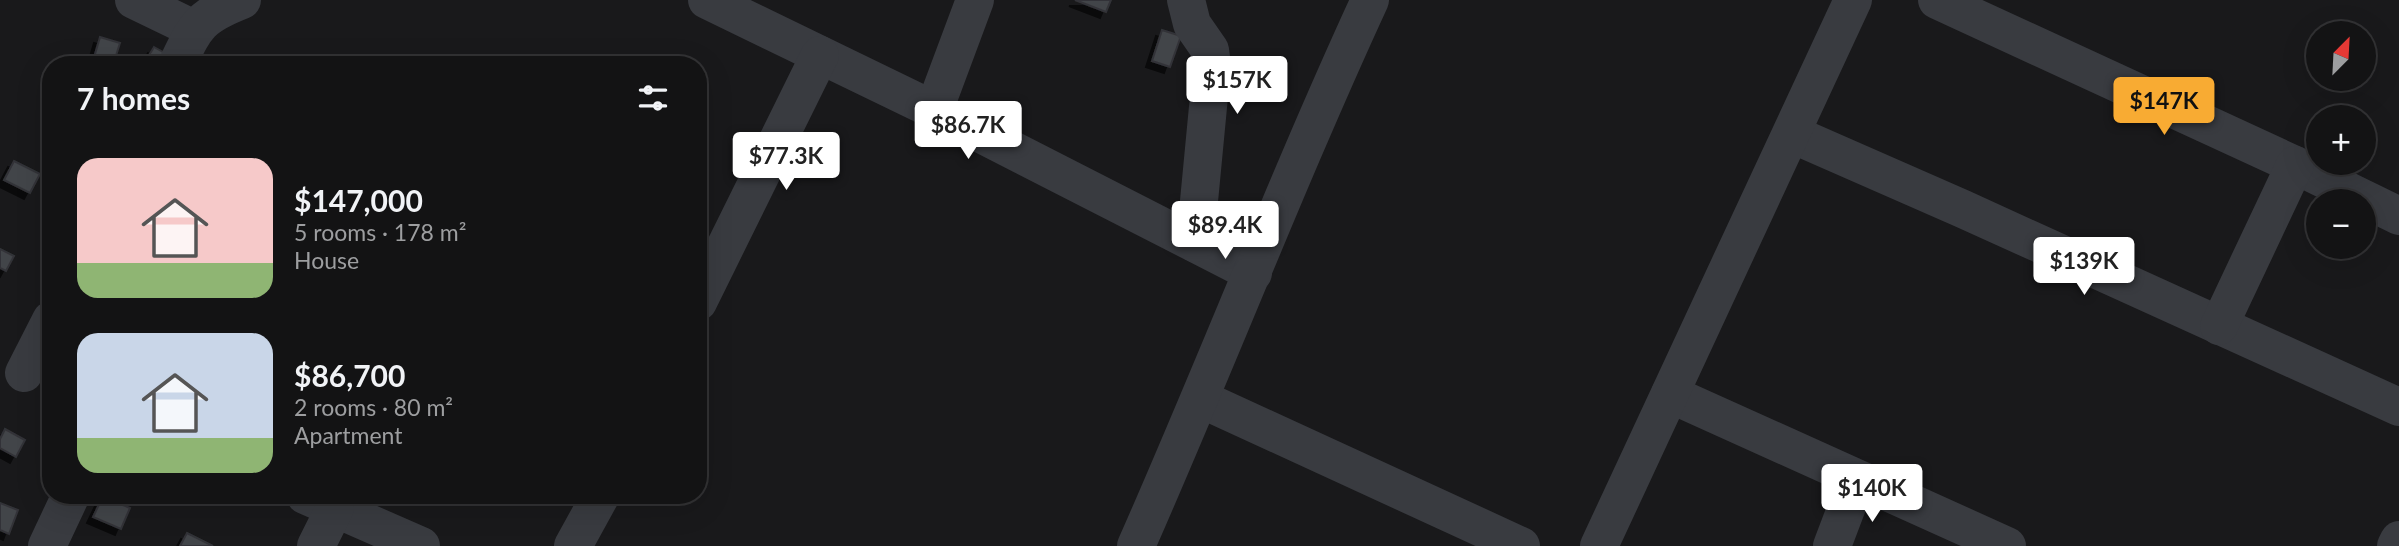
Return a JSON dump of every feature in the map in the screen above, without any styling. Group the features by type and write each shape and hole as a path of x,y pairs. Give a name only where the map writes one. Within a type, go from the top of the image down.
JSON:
{"street":[{"path":"134,0 194,29"},
{"path":"181,56 194,29 202,20 219,9 242,0"},
{"path":"707,0 934,110 1252,273"},
{"path":"934,110 975,0"},
{"path":"1186,0 1192,24 1210,50 1212,65 1195,243"},
{"path":"1136,546 1326,94 1370,0"},
{"path":"1599,546 1853,0"},
{"path":"1949,2 2399,216"},
{"path":"707,284 820,55"},
{"path":"1792,134 1975,214 2399,407"},
{"path":"2219,326 2295,165"},
{"path":"25,374 42,339"},
{"path":"1670,394 2007,546"},
{"path":"1200,399 1521,546"},
{"path":"1832,546 1857,480"},
{"path":"47,546 67,504"},
{"path":"316,546 320,504"},
{"path":"325,504 421,546"},
{"path":"573,546 596,504"},
{"path":"2396,546 2399,540"}],"building":[{"path":"1075,0 1111,0 1106,12"},
{"path":"1162,30 1181,36 1170,67 1152,61"},
{"path":"100,37 120,43 116,56 94,56"},
{"path":"154,47 170,56 148,56"},
{"path":"14,161 40,174 30,193 4,180"},
{"path":"0,249 14,256 6,271 0,268"},
{"path":"5,429 25,440 16,457 0,448 0,439"},
{"path":"0,503 18,510 9,534 0,530"},
{"path":"99,504 121,504 130,508 121,529 93,517"},
{"path":"187,533 213,546 180,546"}]}
